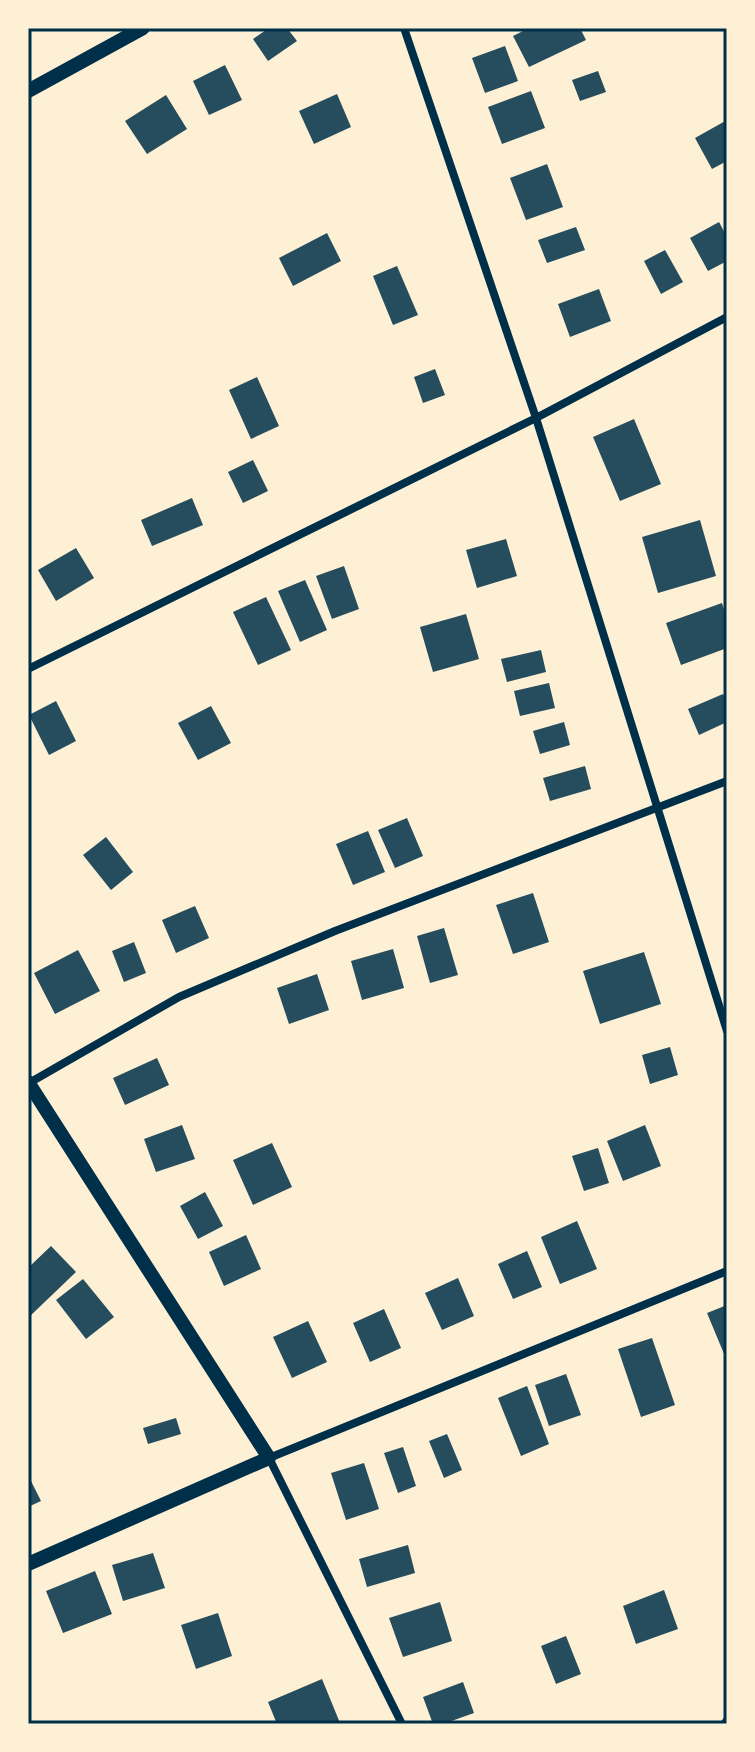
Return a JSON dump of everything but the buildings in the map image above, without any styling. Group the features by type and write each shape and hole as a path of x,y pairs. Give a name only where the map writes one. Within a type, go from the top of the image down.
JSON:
{"street":[{"path":"28,91 143,28"},
{"path":"404,28 536,418 727,1031"},
{"path":"28,669 536,418 727,317"},
{"path":"402,1724 269,1458 28,1082 179,997 335,931 727,781"},
{"path":"28,1564 269,1458 727,1271"}],"path":[{"path":"722,1724 727,1718"}]}
